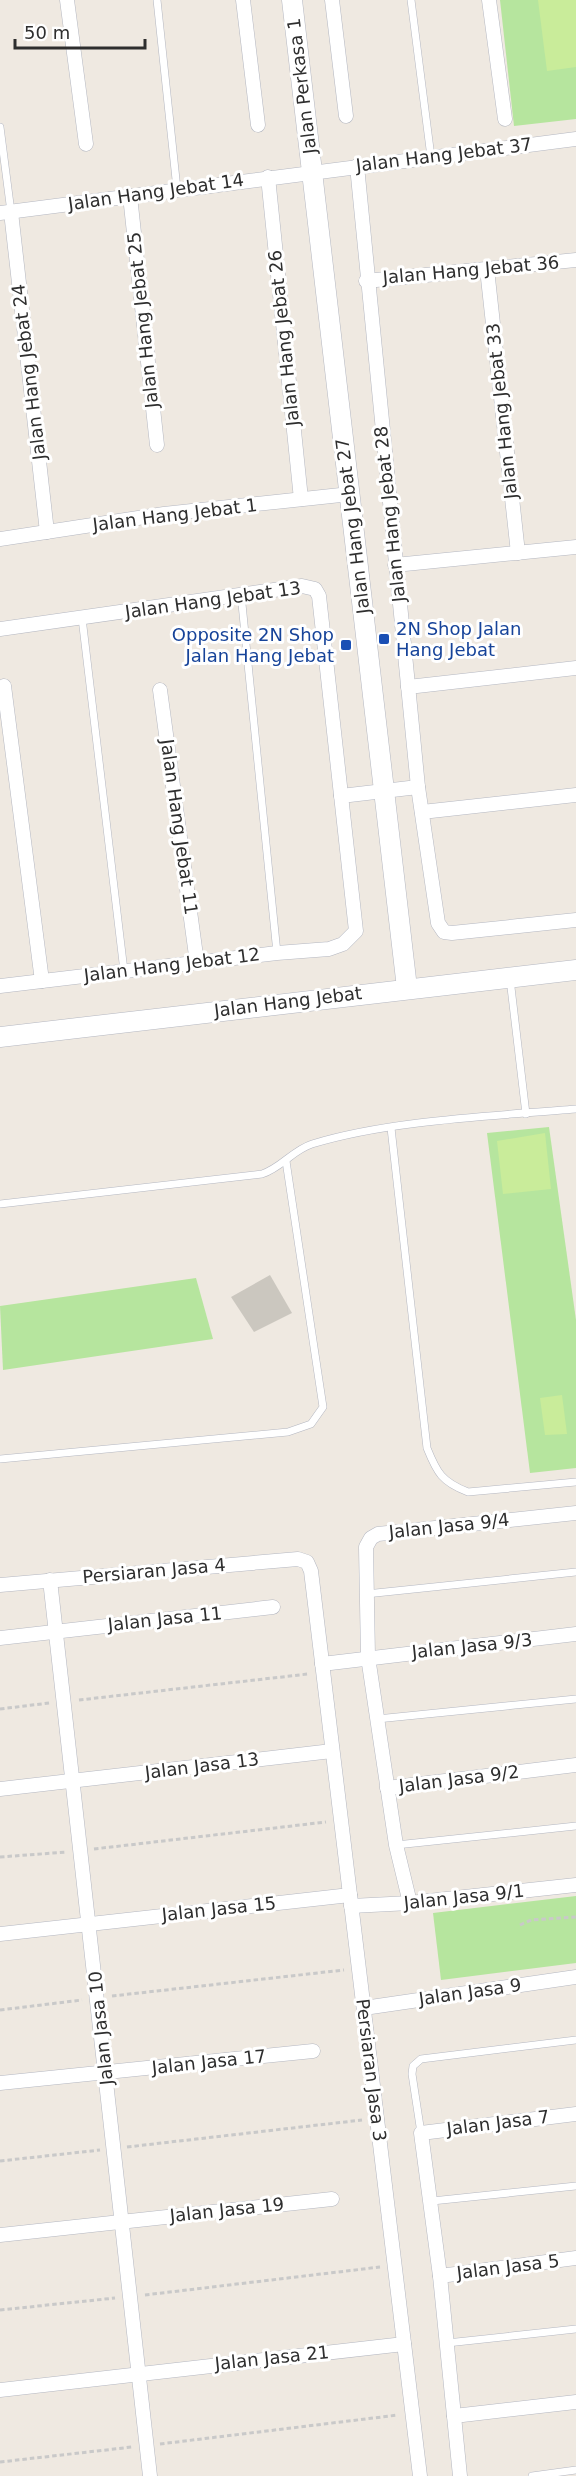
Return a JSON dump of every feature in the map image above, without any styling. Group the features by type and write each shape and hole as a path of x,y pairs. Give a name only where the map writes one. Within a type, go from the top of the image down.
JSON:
{"street":[{"path":"67,0 86,144"},
{"path":"243,0 258,125"},
{"name":"Jalan Perkasa 1","path":"292,0 312,171"},
{"path":"332,0 346,116"},
{"path":"489,0 505,119"},
{"name":"Jalan Hang Jebat 37","path":"312,171 576,139"},
{"name":"Jalan Hang Jebat 28","path":"357,166 366,281 418,787 438,923 444,932 576,920"},
{"name":"Jalan Hang Jebat 14","path":"5,212 312,171"},
{"name":"Jalan Hang Jebat 27","path":"312,171 407,988"},
{"name":"Jalan Hang Jebat 26","path":"268,177 301,499"},
{"name":"Jalan Hang Jebat 25","path":"130,196 157,445"},
{"name":"Jalan Hang Jebat 24","path":"5,212 47,532"},
{"name":"Jalan Hang Jebat 36","path":"366,281 576,260"},
{"name":"Jalan Hang Jebat 33","path":"487,269 518,553"},
{"name":"Jalan Hang Jebat 1","path":"0,538 165,514 350,494"},
{"path":"395,565 576,547"},
{"name":"Jalan Hang Jebat 13","path":"0,629 302,586 315,589 319,596 356,931 344,944"},
{"path":"408,687 576,668"},
{"path":"4,686 42,981"},
{"name":"Jalan Hang Jebat 11","path":"160,690 197,963"},
{"path":"341,796 418,787"},
{"path":"422,812 576,795"},
{"name":"Jalan Hang Jebat 12","path":"0,986 277,953 329,949 344,944"},
{"name":"Jalan Hang Jebat","path":"0,1037 576,970"},
{"name":"Jalan Jasa 9/4","path":"387,1788 368,1657 366,1547 371,1538 378,1534 576,1513"},
{"name":"Persiaran Jasa 4","path":"0,1585 298,1559 307,1562"},
{"name":"Persiaran Jasa 3","path":"307,1562 311,1571 357,1969 364,2008 420,2476"},
{"name":"Jalan Jasa 10","path":"50,1580 150,2476"},
{"name":"Jalan Jasa 11","path":"0,1638 273,1607"},
{"name":"Jalan Jasa 9/3","path":"368,1657 576,1634"},
{"path":"322,1668 368,1657"},
{"name":"Jalan Jasa 13","path":"0,1789 332,1751"},
{"name":"Jalan Jasa 9/2","path":"410,1903 396,1845 387,1788 576,1765"},
{"name":"Jalan Jasa 9/1","path":"350,1900 410,1903 576,1885"},
{"name":"Jalan Jasa 15","path":"0,1935 89,1924 350,1900"},
{"name":"Jalan Jasa 9","path":"364,2008 576,1977"},
{"name":"Jalan Jasa 17","path":"0,2083 313,2051"},
{"name":"Jalan Jasa 7","path":"421,2133 576,2114"},
{"path":"421,2133 441,2276 460,2476"},
{"name":"Jalan Jasa 19","path":"0,2235 332,2199"},
{"name":"Jalan Jasa 5","path":"441,2276 576,2258"},
{"name":"Jalan Jasa 21","path":"0,2390 404,2344"},
{"path":"454,2416 576,2402"}],"lane":[{"path":"157,0 177,189"},
{"path":"411,0 431,157"},
{"path":"0,127 5,212"},
{"path":"241,594 277,953"},
{"path":"82,618 124,971"},
{"path":"510,977 526,1114"},
{"path":"0,1204 262,1174 311,1144 391,1128 576,1109"},
{"path":"391,1128 427,1448 436,1472 452,1486 468,1492 576,1482"},
{"path":"0,1459 288,1432 312,1424 323,1407 286,1161"},
{"path":"366,1594 576,1572"},
{"path":"377,1719 576,1700"},
{"path":"396,1845 576,1826"},
{"path":"421,2133 412,2066 422,2059 576,2040"},
{"path":"432,2201 576,2186"},
{"path":"447,2343 576,2329"},
{"path":"532,2476 576,2470"}],"path":[{"path":"0,1708 64,1702 322,1668"},
{"path":"0,1857 81,1851 341,1821"},
{"path":"520,1925 531,1920 576,1917"},
{"path":"0,2010 357,1969"},
{"path":"0,2161 377,2118"},
{"path":"0,2310 395,2265"},
{"path":"0,2462 413,2414"}],"green space":[{"path":"500,0 576,0 576,119 514,126"},
{"path":"538,0 576,0 576,67 547,71"},
{"path":"549,1127 576,1320 576,1468 530,1473 487,1133"},
{"path":"545,1133 551,1189 503,1194 497,1141"},
{"path":"196,1278 213,1339 3,1370 0,1306"},
{"path":"562,1395 567,1434 545,1435 540,1398"},
{"path":"576,1896 576,1963 441,1980 433,1913"}],"building":[{"path":"270,1275 292,1313 254,1332 231,1297"}],"place":[{"name":"2N Shop Jalan Hang Jebat","path":"384,639"},
{"name":"Opposite 2N Shop Jalan Hang Jebat","path":"346,645"}]}
